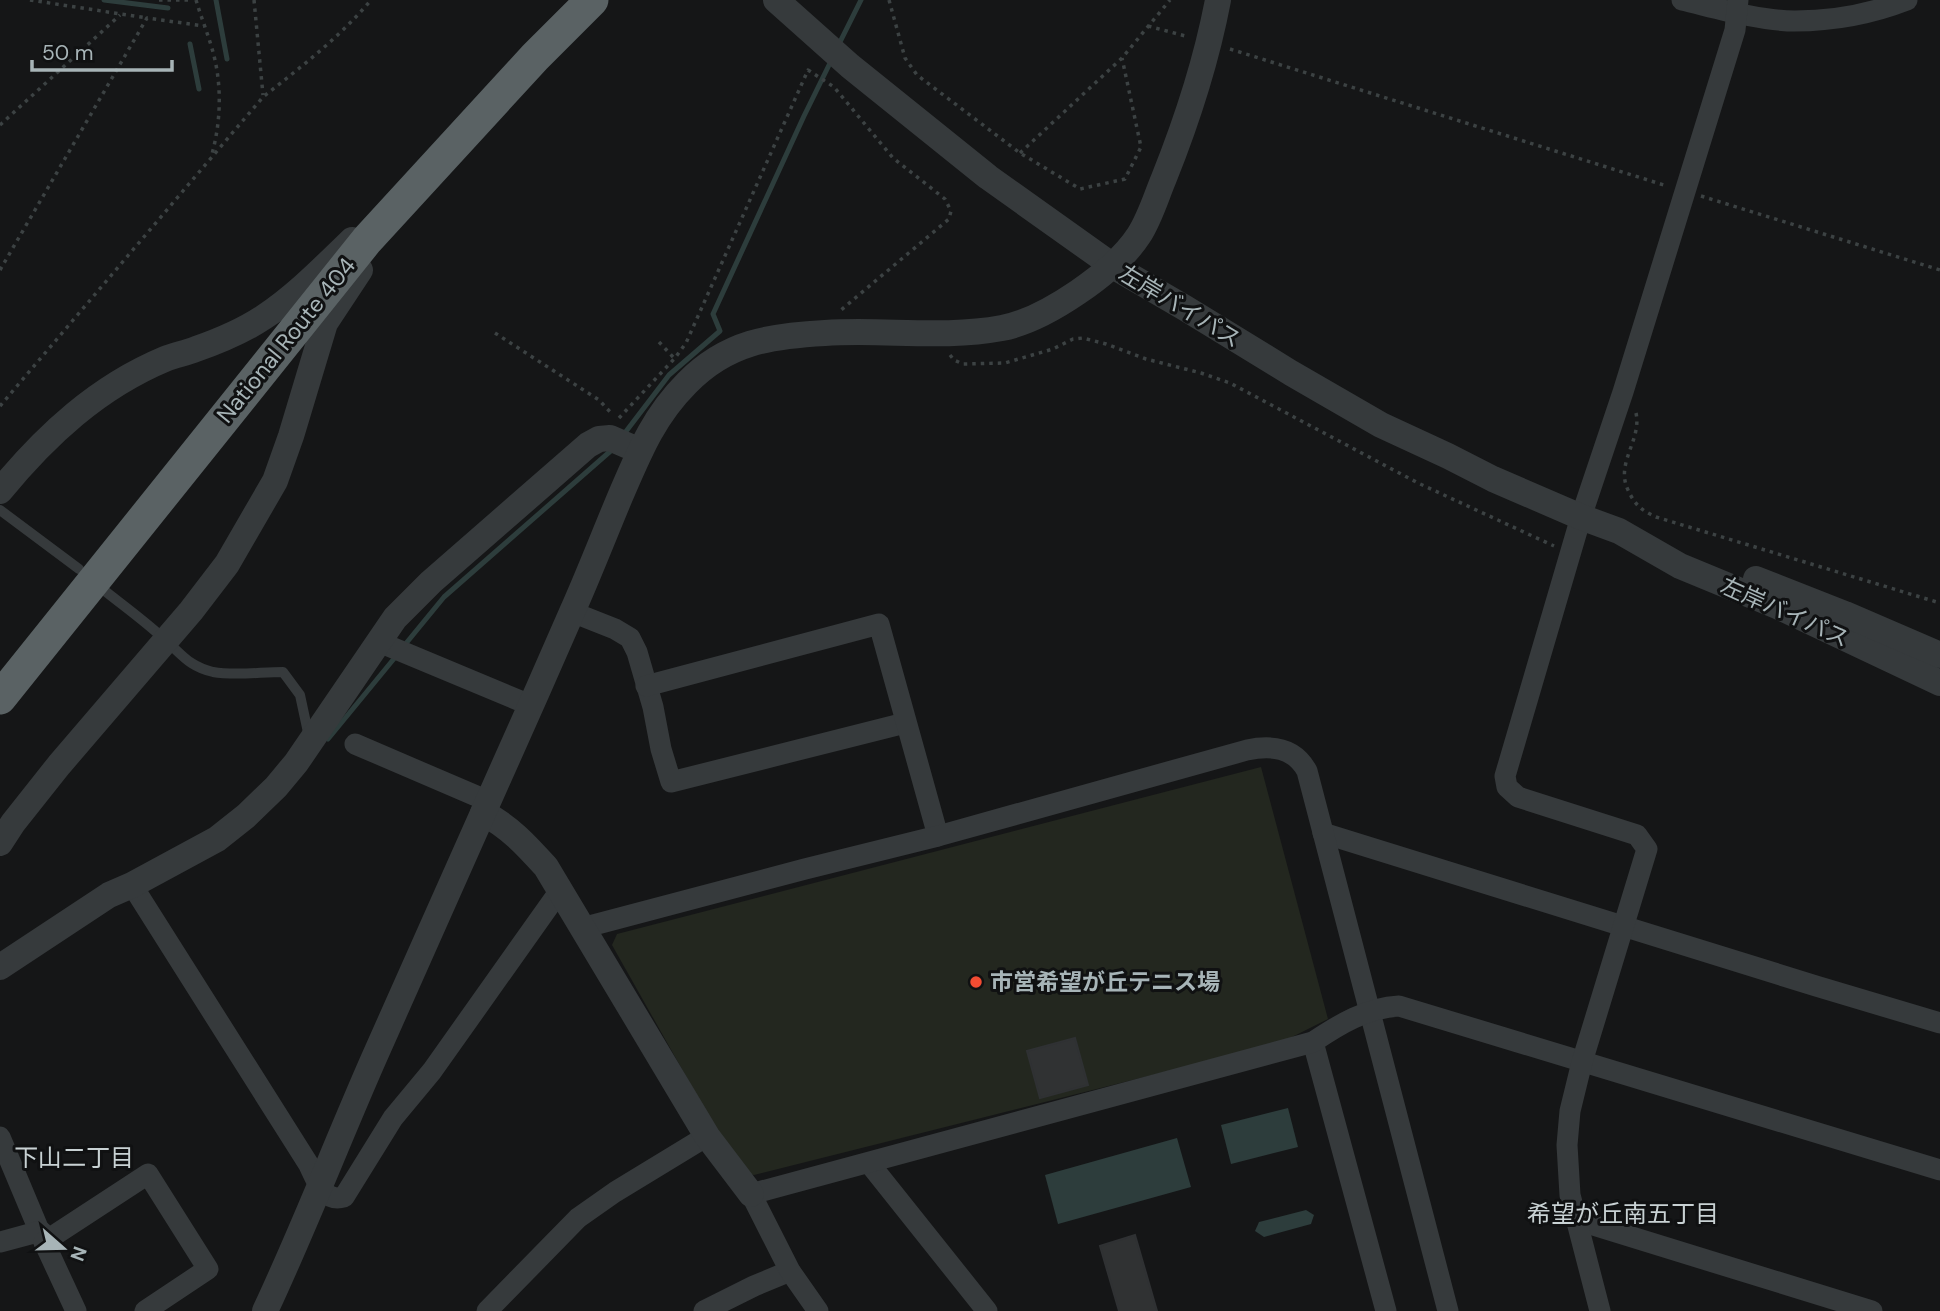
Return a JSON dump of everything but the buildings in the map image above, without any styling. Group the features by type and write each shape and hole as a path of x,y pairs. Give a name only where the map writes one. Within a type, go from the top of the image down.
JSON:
{"highway":[{"name":"National Route 404","path":"0,698 367,240 535,57 592,0"}],"street":[{"name":"左岸バイパス","path":"776,0 850,65 988,177 1113,266 1381,425 1493,479 1581,517 1632,538 1714,563 1766,583 1940,656"},
{"path":"265,1311 640,451 683,368 767,338 835,332 939,335 1004,328 1049,310 1113,266 1140,233 1150,213 1180,136 1218,0"},
{"path":"1682,0 1737,7 1792,22 1839,19 1887,8 1907,0"},
{"path":"1600,1311 1570,1195 1567,1145 1570,1111 1582,1062 1647,849 1637,835 1518,797 1507,787 1505,776 1581,517 1623,392 1735,30 1737,7"},
{"path":"0,491 62,424 115,385 167,358 230,336 289,299 462,135"},
{"path":"0,843 59,765 191,611 227,564 275,481 325,323 372,252 462,135"},
{"path":"0,967 109,895 217,839 246,816 276,787 311,743 395,618 431,582 588,445 598,439 610,438 640,451"},
{"name":"左岸バイパス","path":"1632,538 1680,566 1789,612 1940,683"},
{"path":"572,612 630,638 637,652 653,707 661,750 671,782 905,723"},
{"path":"646,685 879,624 938,836"},
{"path":"379,642 530,705"},
{"path":"355,744 486,807 546,867 707,1136 751,1194 790,1271 818,1311"},
{"path":"582,928 938,836 1259,747 1287,751 1301,760 1307,771 1448,1311"},
{"path":"1323,833 1940,1023"},
{"path":"132,885 309,1165 319,1186 338,1199 344,1197 393,1118 432,1071 561,889"},
{"path":"751,1194 1312,1042 1338,1025 1369,1011 1399,1006 1940,1170"},
{"path":"1312,1042 1387,1311"},
{"path":"487,1311 578,1218 707,1136"},
{"path":"0,1137 76,1311"},
{"path":"869,1163 987,1311"},
{"path":"0,1242 42,1237 148,1174 208,1269 145,1311"},
{"path":"1577,1220 1820,1303 1872,1311"},
{"path":"704,1311 790,1271"}],"lane":[{"path":"0,510 79,569"},
{"path":"106,591 166,640 181,657 197,667 214,672 283,672 300,695 311,743"}],"path":[{"path":"30,0 204,26"},
{"path":"159,0 194,0 213,52 219,104 218,133 212,156"},
{"path":"254,0 263,97"},
{"path":"0,406 263,97 312,58 371,0"},
{"path":"889,0 905,58 917,75 1020,153 1080,189 1125,179 1141,147 1122,58"},
{"path":"1020,153 1122,58 1170,0"},
{"path":"0,125 120,15"},
{"path":"0,270 147,18"},
{"path":"1147,26 1207,41 1940,270"},
{"path":"495,333 599,400 618,420 683,368 686,343 808,70 834,87 893,158 944,199 951,211 949,219 841,309 835,332"},
{"path":"939,335 954,360 963,364 1005,363 1083,338 1146,359 1201,373 1230,383 1419,484 1563,550"},
{"path":"659,342 683,368"},
{"path":"1623,392 1637,414 1638,426 1623,472 1625,484 1640,509 1656,517 1940,603"}],"shaded area":[{"name":"市営希望が丘テニス場","path":"1261,767 1328,1019 1280,1043 754,1175 740,1172 612,945 617,934"},
{"path":"1288,1108 1298,1147 1231,1164 1221,1125"},
{"path":"1177,1138 1191,1187 1058,1224 1045,1175"},
{"path":"1306,1210 1314,1215 1311,1224 1264,1237 1255,1231 1259,1222"}],"waterway":[{"path":"104,0 168,8"},
{"path":"216,0 227,59"},
{"path":"839,44 861,0"},
{"path":"190,44 199,89"},
{"path":"624,434 669,375 720,331 713,314 832,59"},
{"path":"403,647 444,597 614,448"},
{"path":"328,739 397,655"}],"place":[{"name":"市営希望が丘テニス場","path":"976,982"}],"district":[{"name":"下山二丁目","path":"74,1157"},
{"name":"希望が丘南五丁目","path":"1623,1213"}]}
